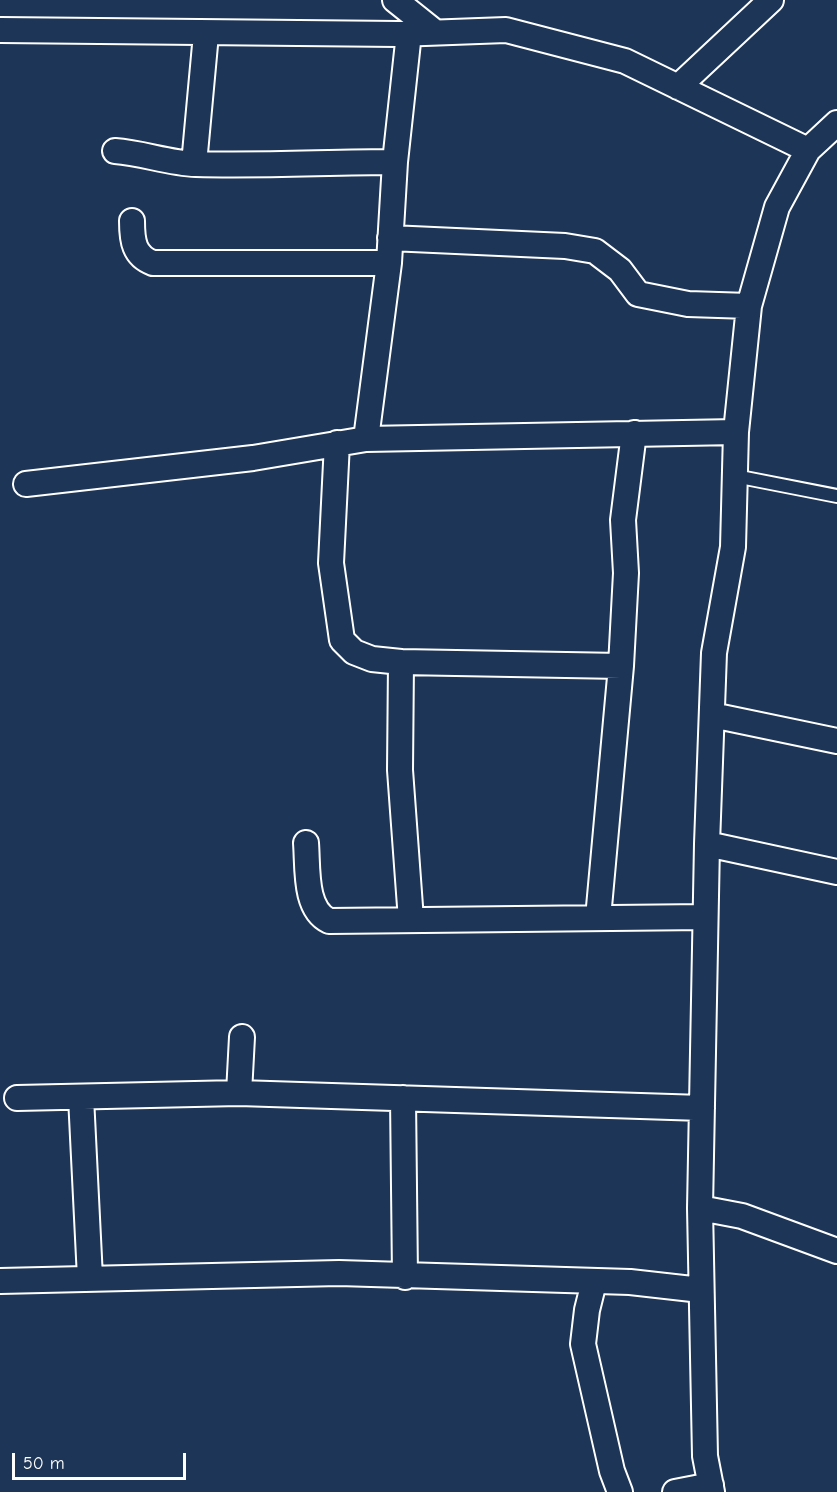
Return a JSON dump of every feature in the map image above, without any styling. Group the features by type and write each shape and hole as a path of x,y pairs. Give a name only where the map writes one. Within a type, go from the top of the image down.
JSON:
{"street":[{"path":"395,0 435,32"},
{"path":"678,87 771,0"},
{"path":"0,30 206,34 506,30 625,61 808,150"},
{"path":"366,439 389,263 395,162 409,33"},
{"path":"194,164 206,34"},
{"path":"675,1492 711,1489 705,1455 700,1208 707,843 714,653 733,547 736,432 749,306 777,207 808,150 837,123"},
{"path":"115,151 140,152 159,159 194,164 395,162"},
{"path":"132,221 136,252 140,258 153,263 389,263"},
{"path":"390,238 565,246 595,251 620,270 639,294 688,304 749,306"},
{"path":"26,484 253,458 366,439 736,432"},
{"path":"598,918 621,666 626,573 623,520 634,433"},
{"path":"337,443 331,563 342,640 354,652 372,658 401,662 621,666"},
{"path":"401,662 400,770 411,920"},
{"path":"712,716 837,741"},
{"path":"306,843 312,901 318,916 329,921 349,923 411,920 705,917"},
{"path":"707,843 837,872"},
{"path":"239,1093 242,1037"},
{"path":"17,1098 239,1093 702,1108"},
{"path":"81,1097 90,1278"},
{"path":"403,1098 405,1277"},
{"path":"700,1208 742,1216 837,1251"},
{"path":"0,1281 339,1273 405,1277 630,1282 701,1290"},
{"path":"594,1282 587,1310 583,1344 612,1471 620,1492"}],"lane":[{"path":"735,476 837,496"}]}
